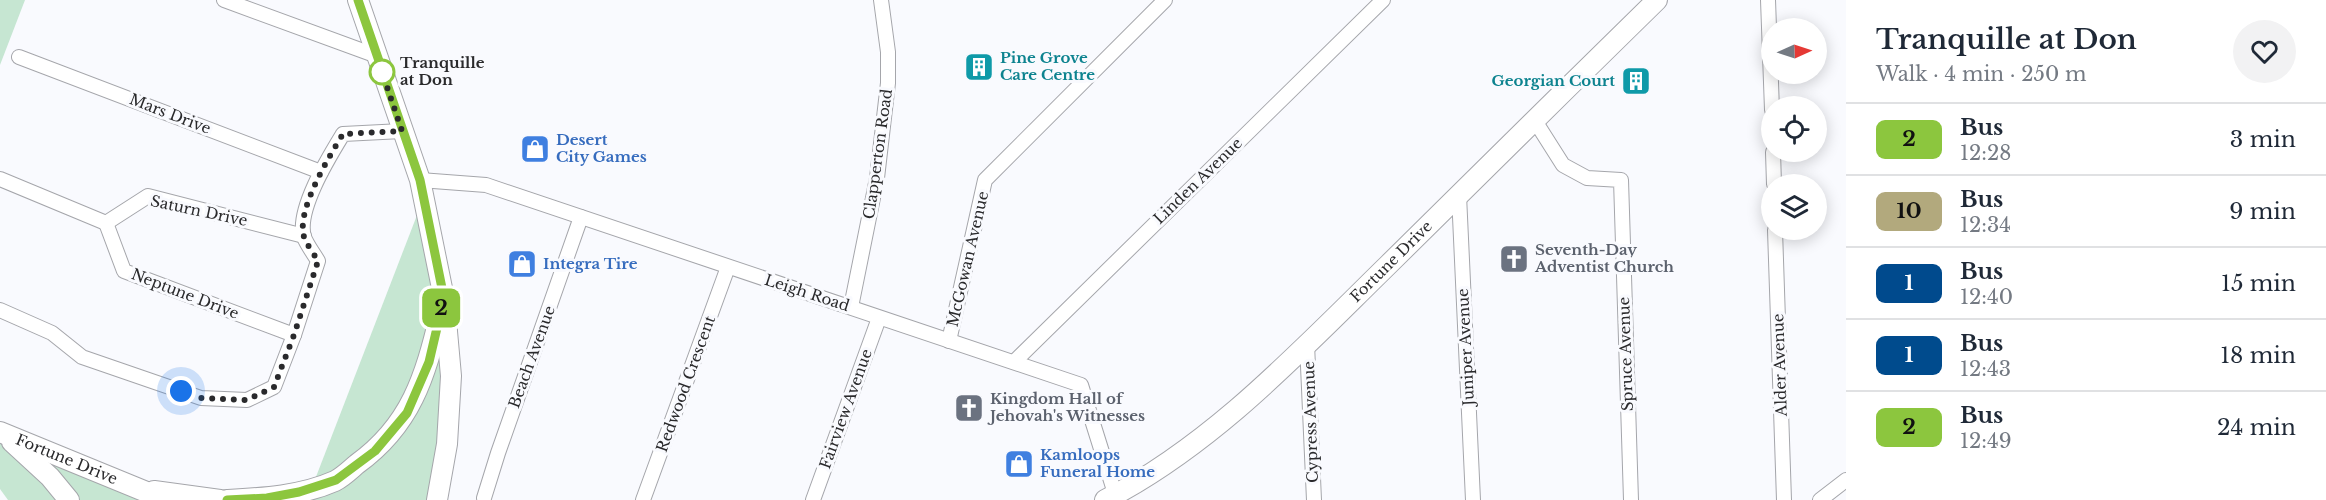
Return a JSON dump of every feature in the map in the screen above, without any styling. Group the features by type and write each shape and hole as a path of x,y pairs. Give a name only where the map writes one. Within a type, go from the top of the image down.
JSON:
{"main road":[{"path":"358,0 420,180 444,298 451,376 447,444 436,500"},
{"name":"Fortune Drive","path":"1112,498 1213,429 1307,344 1657,0"},
{"path":"226,500 267,498 299,492 336,480 375,451 407,413 429,362 444,298"},
{"path":"2,433 50,477 69,500"},
{"name":"Fortune Drive","path":"2,433 166,500"},
{"path":"138,489 220,500"}],"street":[{"path":"224,0 377,56"},
{"name":"Clapperton Road","path":"851,307 877,177 888,83 888,52 881,0"},
{"name":"McGowan Avenue","path":"950,341 985,180 1165,0"},
{"name":"Linden Avenue","path":"1014,362 1383,0"},
{"path":"1768,0 1771,96"},
{"name":"Mars Drive","path":"19,57 321,172"},
{"name":"Spruce Avenue","path":"1538,118 1537,124 1563,165 1587,178 1621,180 1630,500"},
{"path":"0,310 52,333 82,357 201,398 247,400 274,387 294,335 318,261 304,236 305,210 321,172 343,134 402,131"},
{"path":"0,179 106,223"},
{"name":"Leigh Road","path":"420,180 486,185 1082,385 1112,498"},
{"name":"Juniper Avenue","path":"1459,195 1473,500"},
{"name":"Saturn Drive","path":"106,223 148,196 304,236"},
{"name":"Beach Avenue","path":"484,498 582,217"},
{"name":"Neptune Drive","path":"106,223 123,271 294,335"},
{"name":"Alder Avenue","path":"1775,240 1784,500"},
{"name":"Redwood Crescent","path":"644,500 728,267"},
{"name":"Fairview Avenue","path":"813,500 879,318"},
{"name":"Cypress Avenue","path":"1307,344 1314,500"},
{"path":"1820,500 1846,480"}],"green space":[{"path":"0,0 25,0 0,65"},
{"path":"419,210 438,302 406,398 382,436 350,465 314,482"},
{"path":"441,342 442,435 428,500 282,500 380,455"},
{"path":"0,436 61,500 8,500 0,489"},
{"path":"35,454 147,500 74,500"}],"bus line":[{"name":"2","path":"227,500 267,498 299,492 336,480 375,451 407,413 429,362 444,298 420,180 358,0"}],"place":[{"name":"Pine Grove Care Centre","path":"979,67"},
{"name":"Tranquille at Don","path":"382,72"},
{"name":"Georgian Court","path":"1636,81"},
{"name":"Desert City Games","path":"535,149"},
{"name":"Seventh-Day Adventist Church","path":"1514,259"},
{"name":"Integra Tire","path":"522,264"},
{"name":"Kingdom Hall of Jehovah's Witnesses","path":"969,408"},
{"name":"Kamloops Funeral Home","path":"1019,464"}],"route":[{"path":"181,391 201,398 247,400 274,387 318,261 304,236 305,210 321,172 343,134 402,131 382,72"}]}
